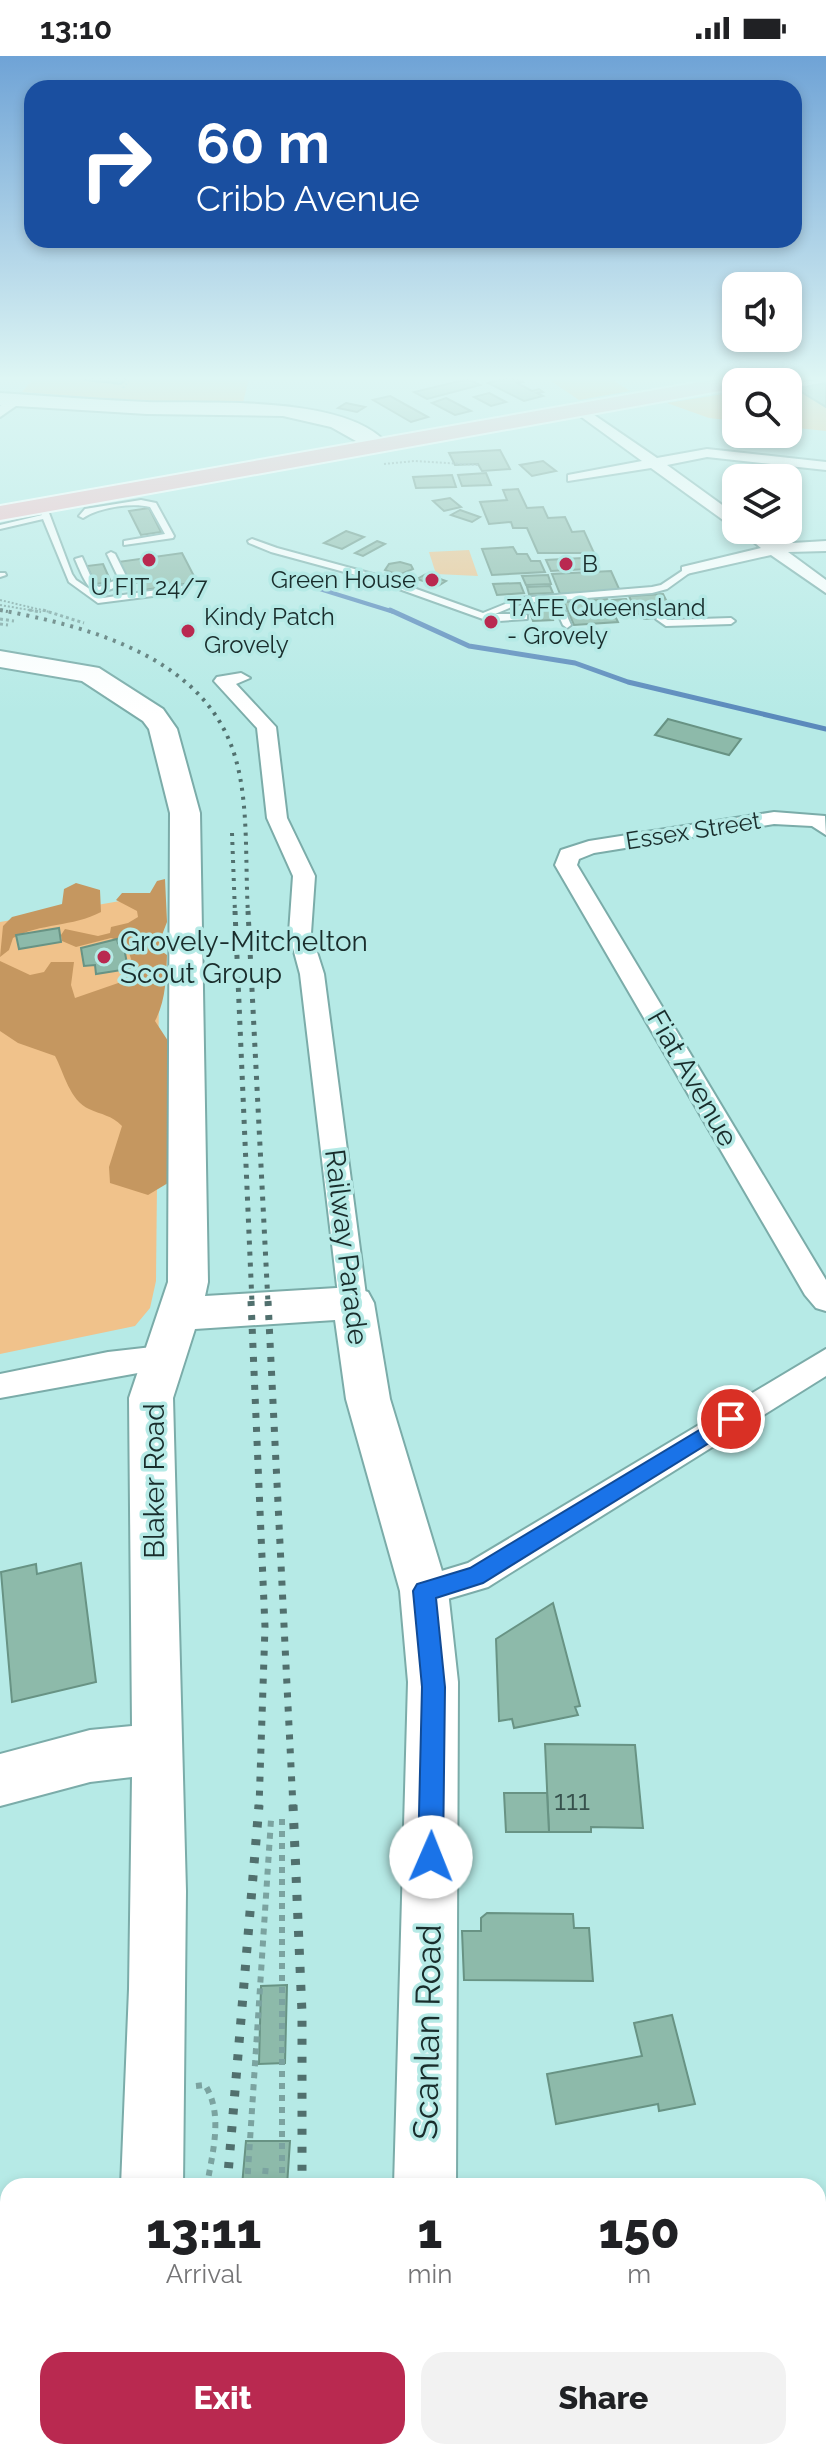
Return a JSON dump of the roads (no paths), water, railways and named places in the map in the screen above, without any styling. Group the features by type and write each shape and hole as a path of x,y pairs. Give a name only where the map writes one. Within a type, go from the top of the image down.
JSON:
{"main road":[{"path":"0,513 44,511 167,490"}],"street":[{"path":"693,490 722,512"},
{"path":"766,544 826,588"},
{"path":"688,571 775,551 826,546"},
{"name":"Blaker Road","path":"0,659 90,674 153,715 163,729 185,813 188,1282 151,1398 158,1749 157,2086 152,2178"},
{"name":"Railway Parade","path":"241,678 223,681 266,727 277,818 304,876 300,933 312,974 368,1399 424,1591"},
{"name":"Essex Street","path":"569,855 589,847 774,818 822,824"},
{"name":"Fiat Avenue","path":"569,855 566,865 815,1287 826,1300"},
{"path":"0,1386 108,1364 172,1336 353,1303"},
{"path":"424,1591 476,1576 826,1361"},
{"name":"Scanlan Road","path":"424,1591 433,1687 425,2178"},
{"path":"0,1780 90,1756 158,1749"}],"lane":[{"path":"83,516 88,511 141,502 153,505 170,536 127,543"},
{"path":"0,527 44,511 73,582 101,601 184,589"},
{"path":"252,541 377,578 480,616 511,603 652,590 664,587 688,571"},
{"path":"79,559 90,585 99,590 124,580 111,554"},
{"path":"555,598 567,625"},
{"path":"488,615 524,617"},
{"path":"660,619 666,623 731,621"}],"waterway":[{"path":"297,582 394,612"},
{"path":"390,610 469,646 575,663 628,682 826,729"}],"railway":[{"path":"0,610 71,626 142,653 173,672 200,696 222,725 240,778 245,816 248,913"},
{"path":"232,833 235,913"},
{"path":"235,911 252,1303"},
{"path":"248,911 268,1303"},
{"path":"251,1301 265,1627 259,1807"},
{"path":"268,1301 293,1807"},
{"path":"228,2178 259,1805"},
{"path":"293,1805 302,2013 302,2178"}],"place":[{"name":"U FIT 24/7","path":"149,560"},
{"name":"B","path":"566,564"},
{"name":"Green House","path":"432,580"},
{"name":"TAFE Queensland - Grovely","path":"491,622"},
{"name":"Kindy Patch Grovely","path":"188,631"},
{"name":"Grovely-Mitchelton Scout Group","path":"104,957"}]}
